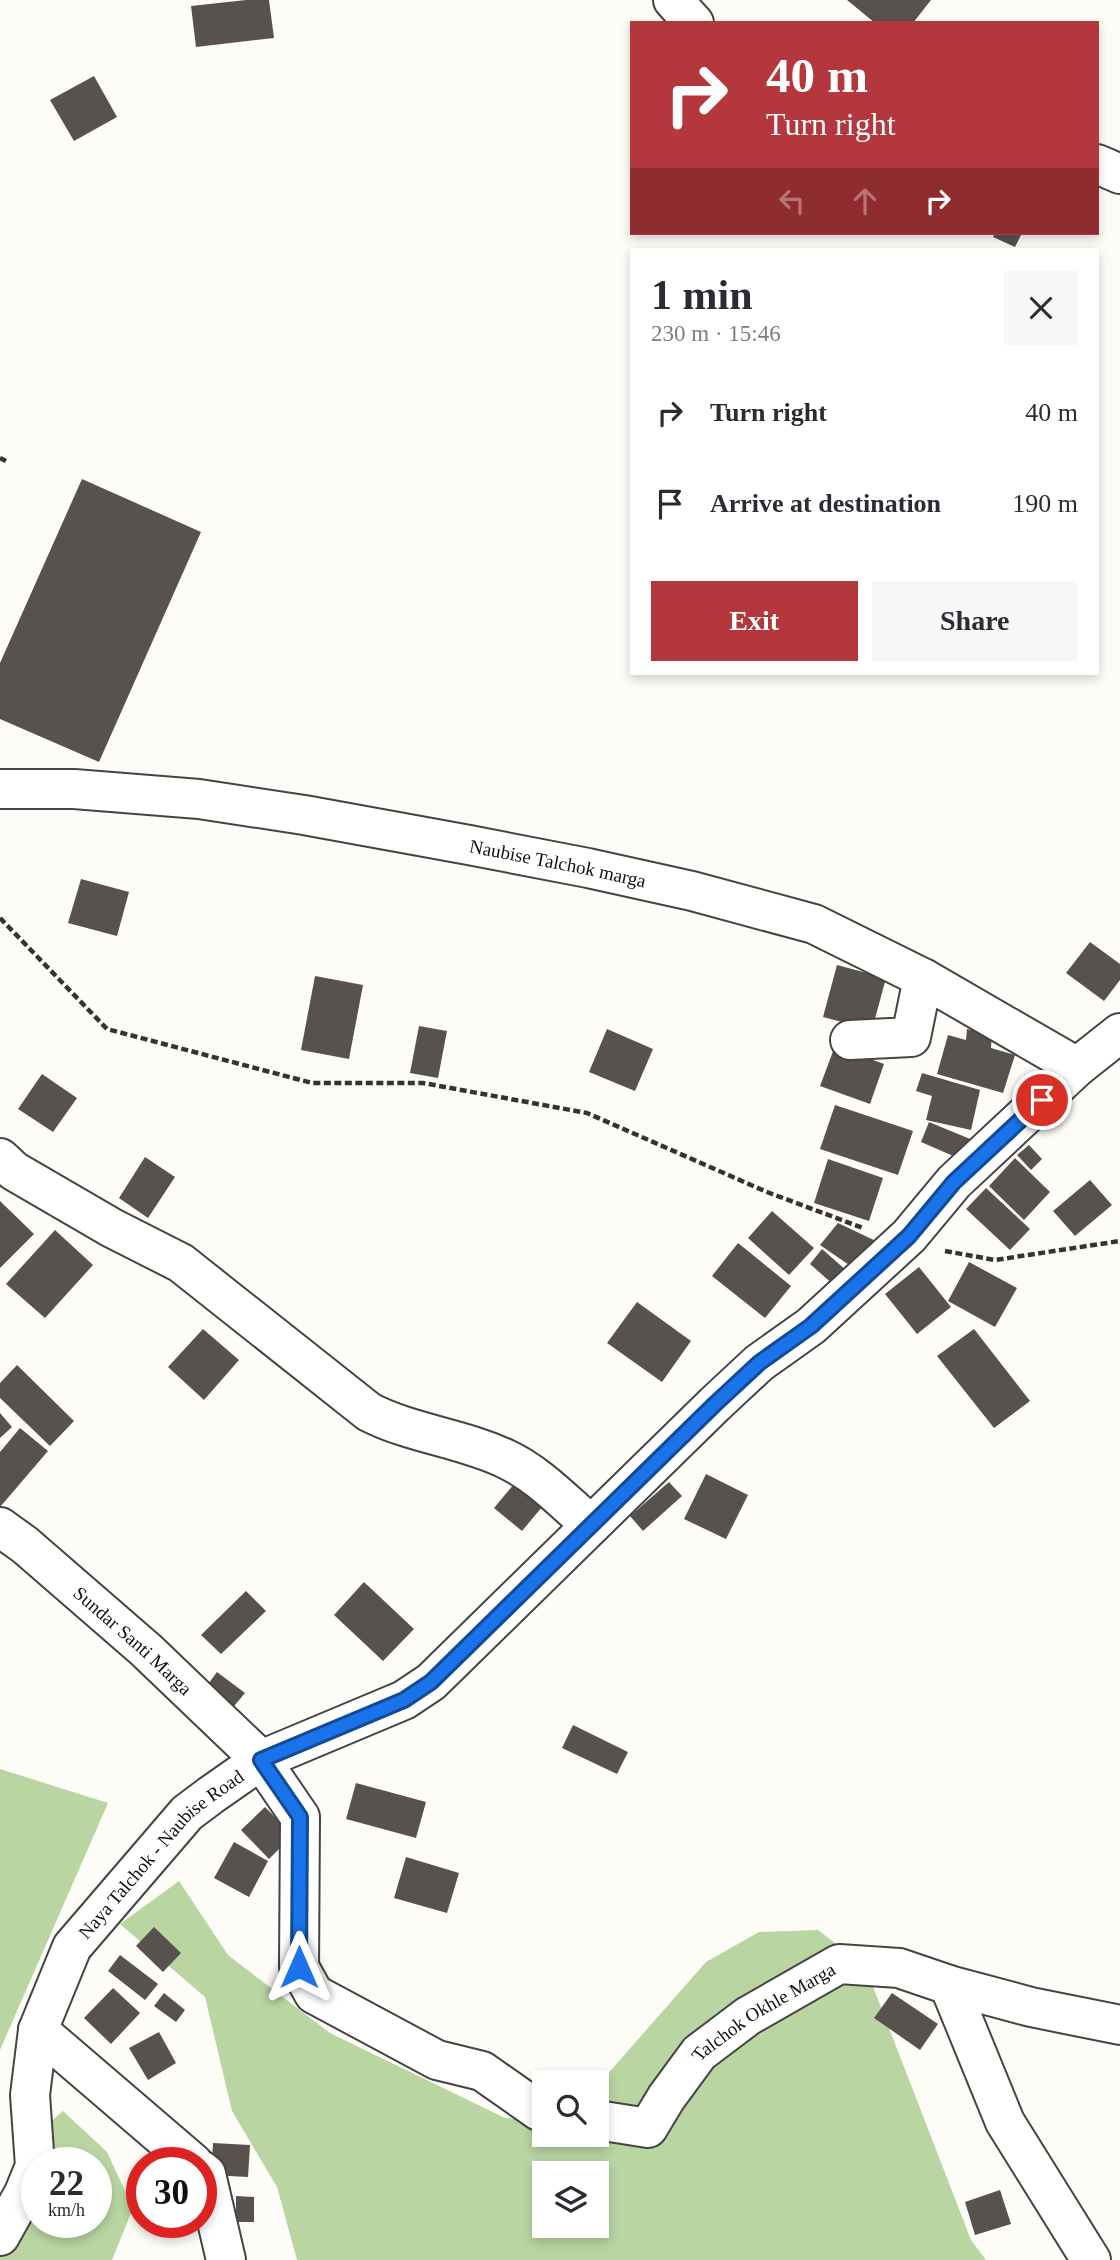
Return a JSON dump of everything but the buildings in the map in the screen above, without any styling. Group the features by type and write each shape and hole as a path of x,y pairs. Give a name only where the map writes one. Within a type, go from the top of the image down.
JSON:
{"street":[{"path":"673,0 692,21"},
{"path":"1099,165 1120,174"},
{"name":"Naubise Talchok marga","path":"0,789 74,789 199,799 304,815 588,868 692,891 814,924 923,978 1077,1067"},
{"path":"850,1040 911,1037 923,978"},
{"name":"Naya Talchok - Naubise Road","path":"0,2236 24,2193 35,2166 30,2095 38,2030 72,1947 187,1814 261,1760 404,1700 431,1682 759,1363 811,1326 901,1243 954,1182 1077,1067 1120,1033"},
{"path":"0,1158 14,1171 112,1228 181,1263 369,1412 390,1422 515,1463 526,1469 591,1525"},
{"name":"Sundar Santi Marga","path":"0,1527 25,1545 146,1650 261,1760"},
{"path":"261,1760 300,1817 299,1967 314,1994 437,2060 482,2071 532,2105"},
{"name":"Talchok Okhle Marga","path":"609,2122 648,2128 699,2053 748,2016 839,1964 899,1968 949,1985"},
{"path":"949,1985 1031,2007 1120,2025"},
{"path":"949,1985 1005,2122 1091,2260"},
{"path":"38,2030 174,2147"},
{"path":"217,2221 226,2260"}],"path":[{"path":"0,918 107,1029 312,1083 424,1083 587,1113 767,1192 901,1243 995,1260 1120,1241"}],"green space":[{"path":"0,1769 108,1803 0,2050"},
{"path":"179,1881 228,1955 330,2033 505,2118 532,2120 532,2147 609,2147 609,2072 706,1962 759,1932 818,1930 865,1966 971,2240 986,2260 297,2260 277,2187 232,2111 205,1997 120,1924"},
{"path":"63,2111 102,2147 33,2147 38,2133"},
{"path":"112,2163 126,2193 126,2225 112,2260 0,2260 0,2246 21,2184 21,2238 112,2238"}],"route":[{"path":"299,1967 300,1817 261,1760 404,1700 431,1682 715,1404 759,1363 811,1326 909,1236 954,1182 1042,1100"}]}
